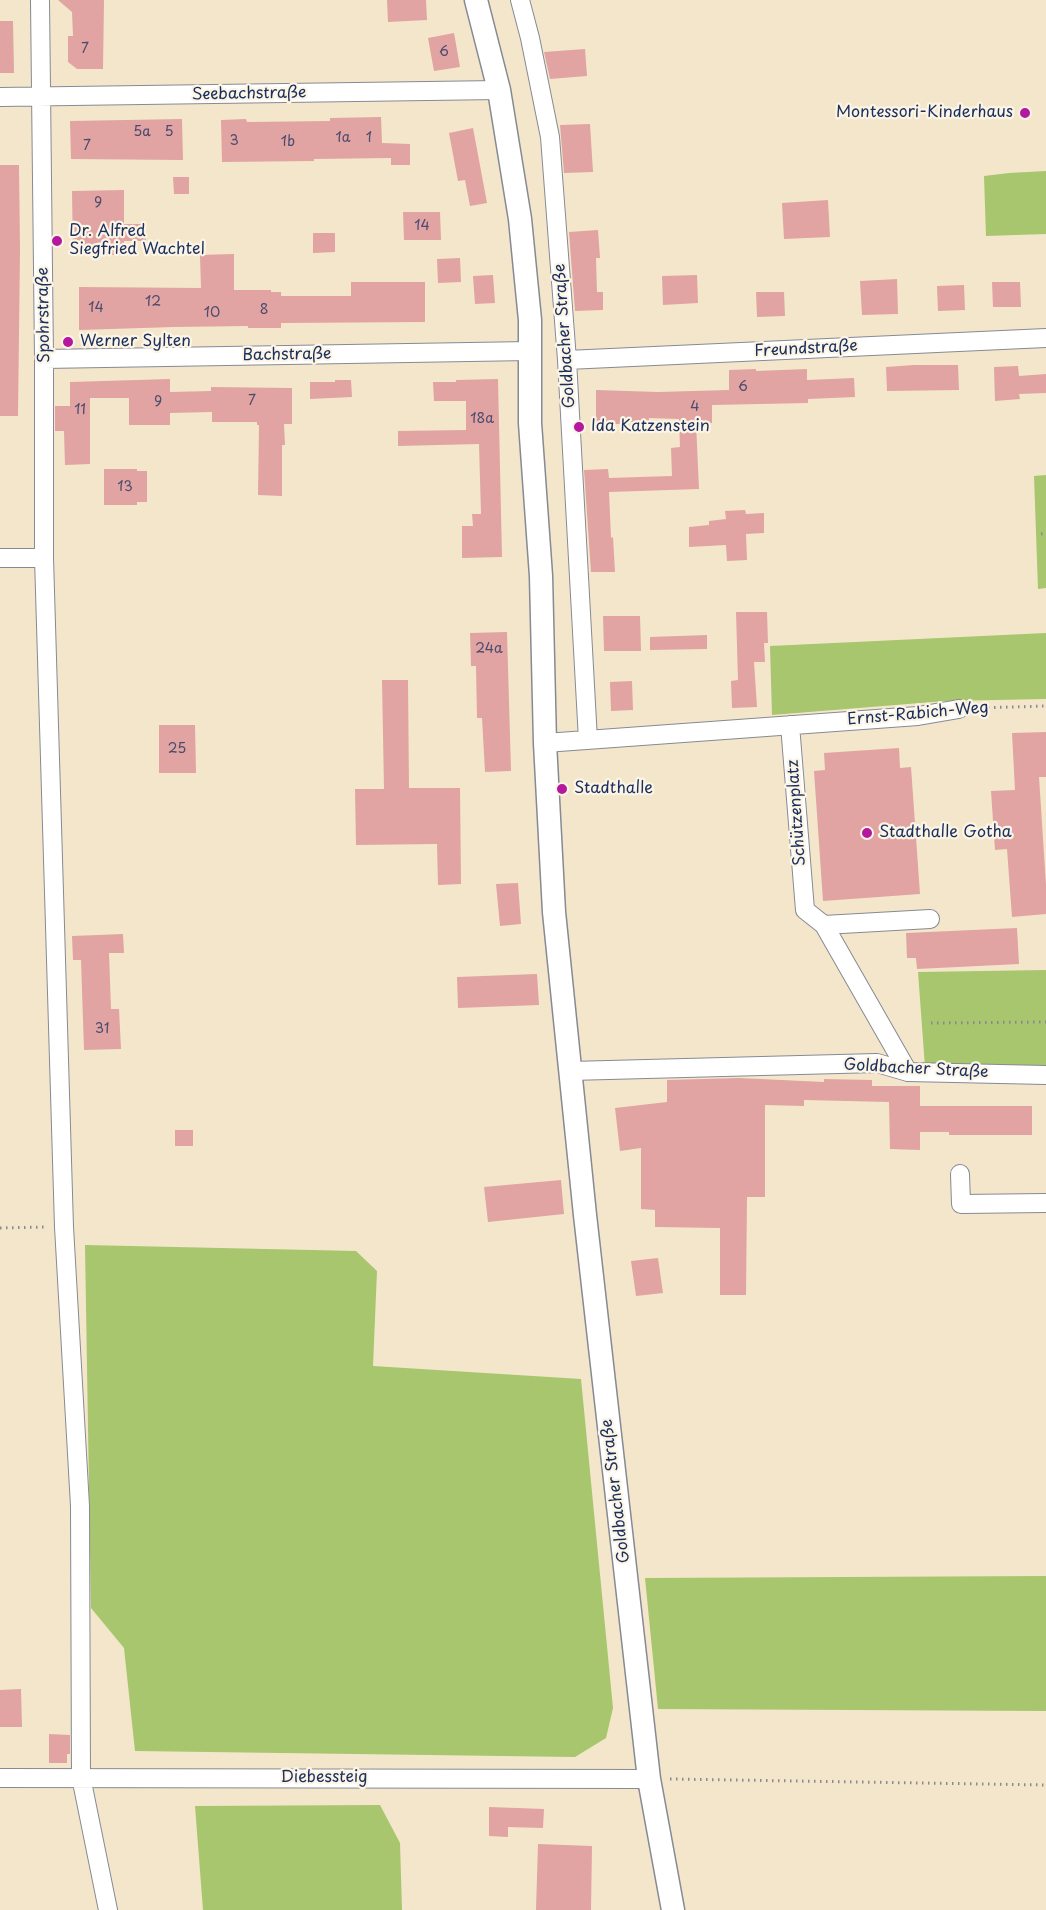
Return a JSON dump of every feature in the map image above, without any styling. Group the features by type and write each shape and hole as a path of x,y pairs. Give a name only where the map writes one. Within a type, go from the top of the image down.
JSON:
{"main road":[{"name":"Goldbacher Straße","path":"476,0 499,90 520,219 530,320 530,423 542,576 545,743 554,912 649,1779 673,1910"}],"street":[{"name":"Spohrstraße","path":"40,0 44,558 64,1227 80,1506 81,1777 108,1910"},
{"name":"Goldbacher Straße","path":"520,0 550,137 567,360 588,740"},
{"name":"Seebachstraße","path":"0,97 499,90"},
{"name":"Freundstraße","path":"567,360 1046,338"},
{"name":"Bachstraße","path":"44,359 530,351"},
{"path":"0,558 44,558"},
{"name":"Ernst-Rabich-Weg","path":"790,724 918,716 958,709"},
{"path":"545,743 790,724"},
{"name":"Schützenplatz","path":"790,724 805,910 824,925 908,1072"},
{"path":"824,925 930,919"},
{"name":"Goldbacher Straße","path":"570,1071 877,1063 908,1072 1046,1075"},
{"path":"960,1174 961,1204 1046,1203"},
{"name":"Diebessteig","path":"0,1778 649,1779"}],"path":[{"path":"1041,534 1046,533"},
{"name":"Ernst-Rabich-Weg","path":"958,709 1046,706"},
{"path":"932,1023 1046,1022"},
{"path":"0,1228 64,1227"},
{"path":"649,1779 1046,1785"}],"green space":[{"path":"1046,171 1046,234 986,236 984,176"},
{"path":"1046,475 1046,588 1038,589 1034,476"},
{"path":"1046,633 1046,699 945,701 772,715 770,646"},
{"path":"1046,970 1046,1069 925,1067 918,972"},
{"path":"85,1245 356,1251 377,1271 373,1366 581,1379 613,1708 606,1738 575,1757 135,1751 124,1648 91,1608"},
{"path":"1046,1576 1046,1711 658,1709 645,1578"},
{"path":"380,1805 400,1843 402,1910 203,1910 195,1806"}],"building":[{"path":"58,0 104,0 103,69 77,69 68,62 68,36 73,36 72,12"},
{"path":"387,0 426,0 427,20 388,22"},
{"path":"0,21 13,21 14,73 0,73"},
{"path":"454,33 460,67 434,71 428,38"},
{"path":"585,49 587,76 550,79 544,52"},
{"path":"381,117 382,143 410,144 410,165 391,165 391,158 222,162 221,120 330,121 330,118"},
{"path":"182,119 183,160 71,159 70,121"},
{"path":"590,124 593,172 564,173 560,125"},
{"path":"473,128 487,203 470,206 465,180 458,181 449,133"},
{"path":"0,165 19,165 18,416 0,416"},
{"path":"173,177 189,177 189,194 174,194"},
{"path":"124,190 124,224 145,224 146,241 124,241 124,255 73,255 72,191"},
{"path":"828,200 830,237 784,239 782,203"},
{"path":"403,212 440,212 441,240 404,240"},
{"path":"598,230 600,258 596,258 597,292 603,292 603,310 575,311 569,232"},
{"path":"313,233 335,233 335,252 313,253"},
{"path":"234,254 234,290 271,290 271,292 281,292 281,296 351,296 351,282 425,282 425,322 281,323 281,328 248,328 248,326 79,330 79,287 201,288 200,255"},
{"path":"460,258 461,282 438,283 437,259"},
{"path":"493,275 495,303 475,304 473,276"},
{"path":"697,275 698,303 663,305 662,276"},
{"path":"897,279 898,314 862,315 860,281"},
{"path":"992,282 1020,282 1021,307 993,307"},
{"path":"964,285 965,310 938,311 937,286"},
{"path":"756,292 784,292 785,316 757,317"},
{"path":"958,365 959,390 887,391 886,367"},
{"path":"1018,366 1019,376 1046,374 1046,393 1019,394 1020,399 995,401 994,367"},
{"path":"756,369 756,371 807,369 807,380 854,378 855,397 808,399 808,403 712,405 712,423 696,423 699,489 609,492 615,572 591,572 584,470 608,469 609,478 672,476 671,448 680,447 679,419 649,418 649,421 613,424 613,430 596,430 596,390 658,392 729,390 729,370"},
{"path":"170,379 170,392 211,391 211,387 292,388 292,424 284,424 285,445 282,445 282,496 258,495 259,425 257,422 212,422 212,412 170,413 170,425 129,425 129,398 90,398 90,464 65,465 64,431 55,431 55,406 70,406 70,382"},
{"path":"498,379 502,557 462,558 462,526 473,526 472,514 481,514 479,444 398,446 398,431 466,430 466,401 434,401 433,382"},
{"path":"335,380 351,380 352,397 310,399 310,382 335,382"},
{"path":"104,469 147,471 147,502 137,502 137,505 104,505"},
{"path":"745,510 746,514 764,513 764,533 746,534 747,560 727,561 726,545 689,547 689,527 709,525 709,521 726,519 725,511"},
{"path":"736,612 767,612 768,643 764,643 765,662 754,662 757,707 732,708 731,681 738,680"},
{"path":"603,616 640,616 641,651 604,651"},
{"path":"507,632 511,771 485,772 482,718 477,718 476,666 471,666 470,633"},
{"path":"707,635 707,649 650,650 650,637"},
{"path":"382,680 408,680 409,788 460,788 461,884 438,885 437,844 356,845 355,789 384,789"},
{"path":"632,681 633,710 611,711 610,682"},
{"path":"159,725 195,725 196,773 159,773"},
{"path":"1046,732 1046,777 1039,777 1046,914 1012,917 1007,849 995,850 991,791 1015,790 1012,733"},
{"name":"Stadthalle Gotha","path":"899,748 900,768 911,767 920,894 823,901 814,771 825,770 824,753"},
{"path":"518,883 521,924 500,926 496,884"},
{"path":"1017,928 1019,964 917,969 916,958 907,958 906,933"},
{"path":"123,934 124,953 109,953 111,1009 119,1009 121,1049 84,1050 81,960 73,960 72,936"},
{"path":"537,974 539,1005 458,1008 457,977"},
{"path":"739,1078 824,1082 824,1079 872,1080 872,1086 920,1086 920,1106 1032,1106 1032,1135 949,1135 949,1132 920,1132 920,1150 890,1149 889,1102 804,1100 804,1106 765,1105 765,1197 747,1197 746,1295 720,1295 720,1228 655,1227 655,1210 641,1209 641,1148 620,1151 615,1108 667,1102 667,1080"},
{"path":"175,1130 193,1130 193,1146 175,1146"},
{"path":"561,1180 564,1214 488,1222 484,1187"},
{"path":"658,1258 663,1293 636,1296 631,1261"},
{"path":"21,1689 22,1727 0,1727 0,1690"},
{"path":"49,1734 70,1735 70,1754 67,1754 67,1763 49,1763"},
{"path":"489,1807 544,1809 543,1828 508,1827 508,1837 489,1836"},
{"path":"538,1844 592,1846 591,1910 536,1910"}],"place":[{"name":"Montessori-Kinderhaus","path":"1025,113"},
{"name":"Dr. Alfred Siegfried Wachtel","path":"57,241"},
{"name":"Werner Sylten","path":"68,342"},
{"name":"Ida Katzenstein","path":"579,427"},
{"name":"Stadthalle","path":"562,789"},
{"name":"Stadthalle Gotha","path":"867,833"}]}
